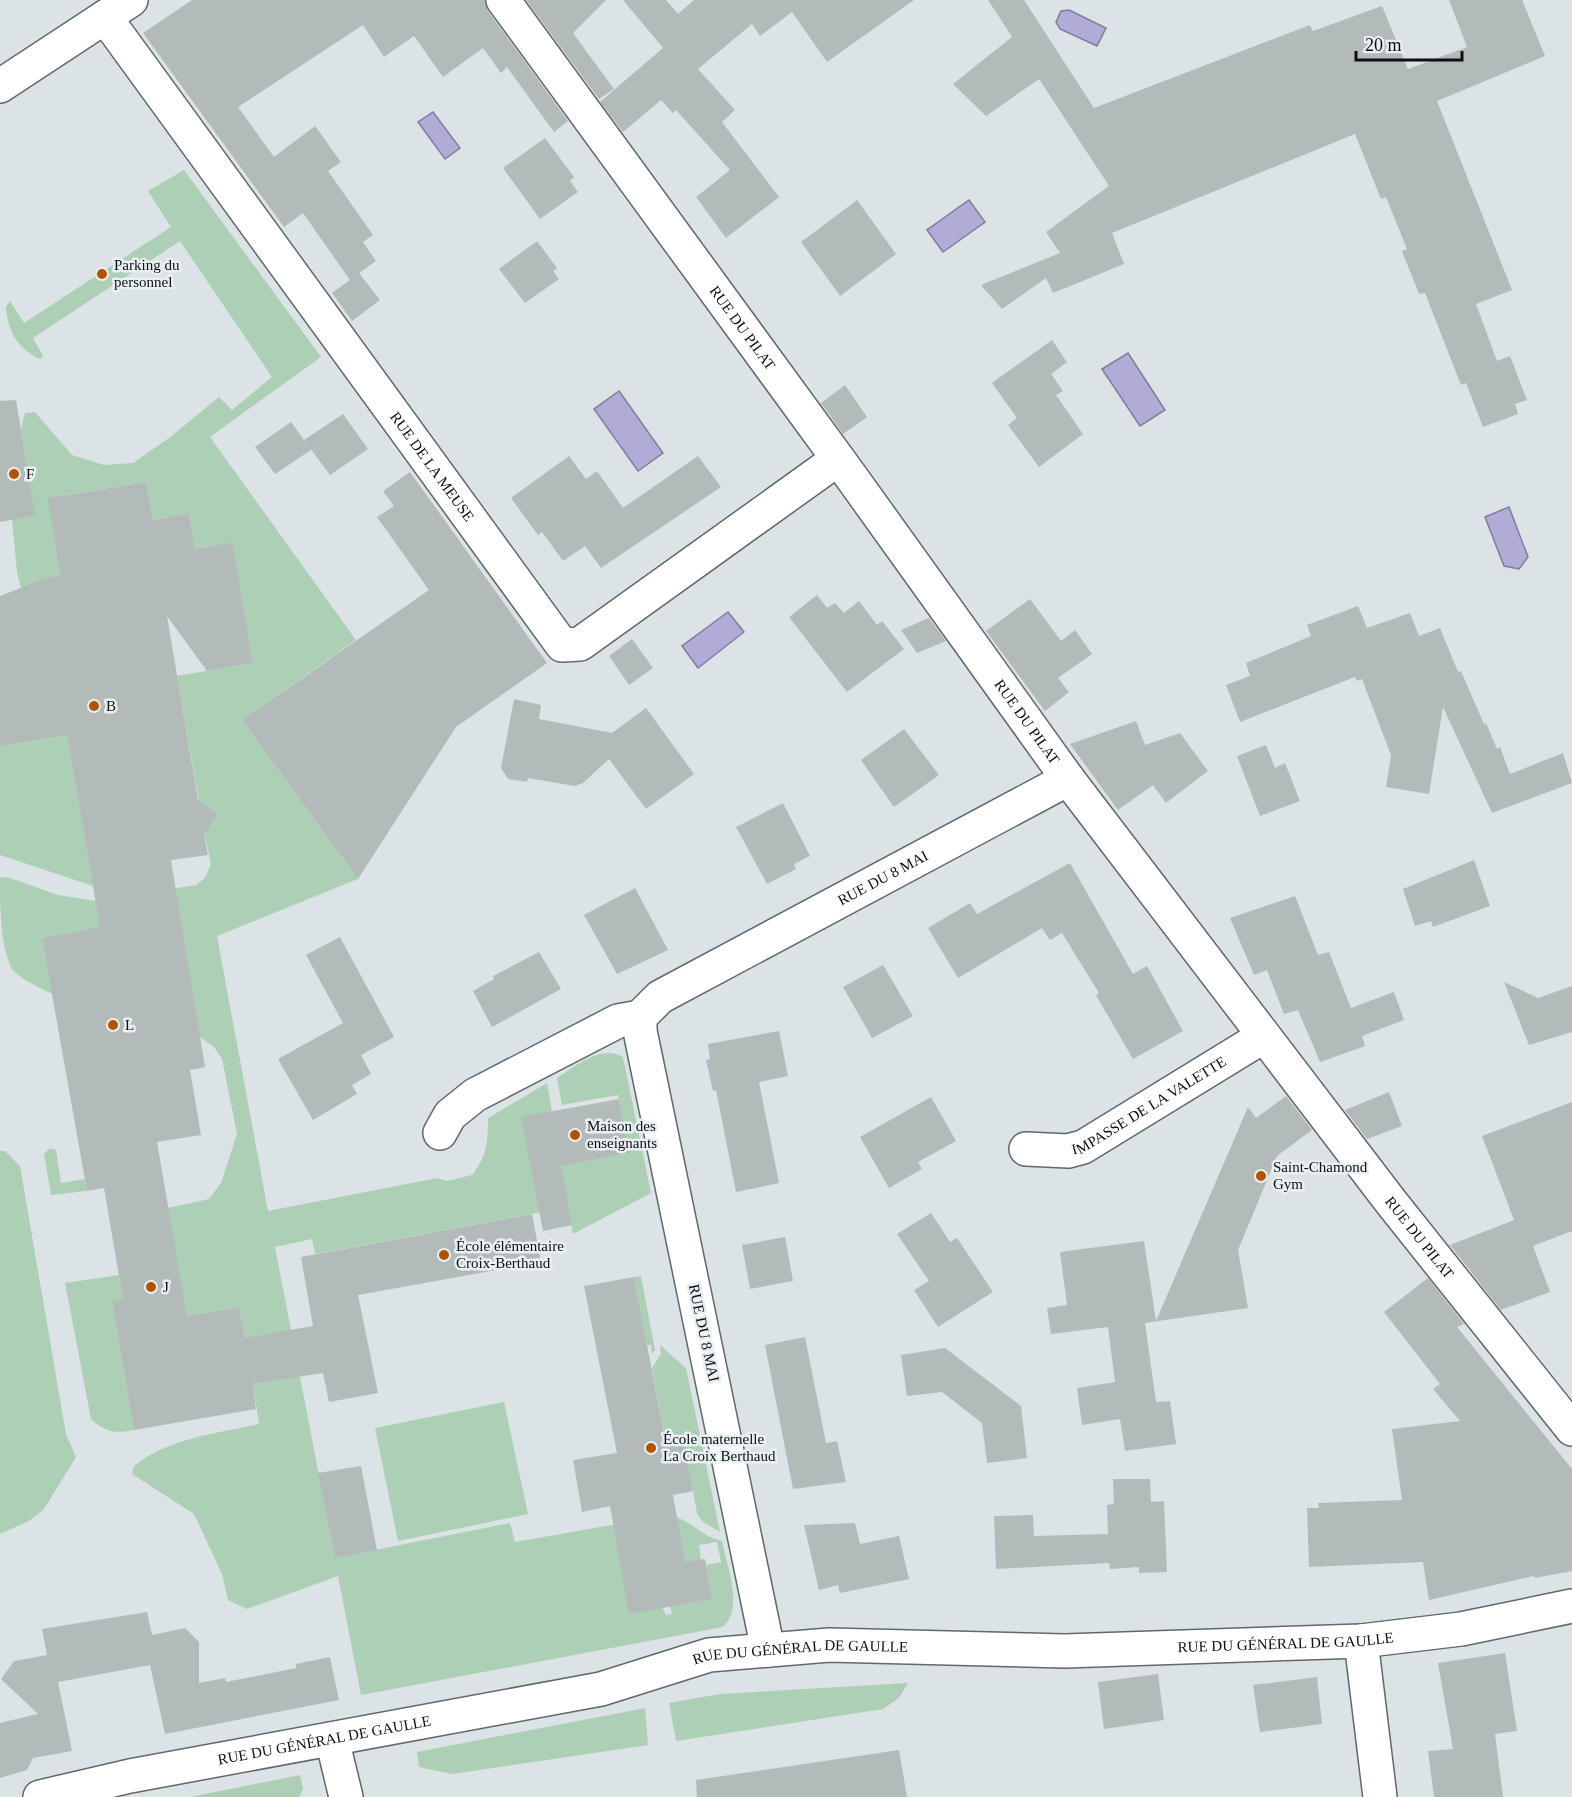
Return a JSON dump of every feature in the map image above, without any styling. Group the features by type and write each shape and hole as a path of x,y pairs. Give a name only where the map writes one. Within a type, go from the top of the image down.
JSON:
{"street":[{"name":"RUE DU PILAT","path":"502,0 838,459 1068,779 1442,1267 1572,1429"},
{"name":"RUE DE LA MEUSE","path":"118,9 561,645 580,644 838,459"},
{"path":"0,86 118,9"},
{"name":"RUE DU 8 MAI","path":"768,1650 640,1031 640,1017 660,996 1068,779"},
{"path":"440,1132 450,1115 475,1095 618,1021 640,1017"},
{"name":"IMPASSE DE LA VALETTE","path":"1026,1149 1068,1151 1083,1147 1264,1036"},
{"name":"RUE DU GÉNÉRAL DE GAULLE","path":"40,1797 130,1776 602,1689 692,1658 768,1650 871,1645 1065,1651 1361,1641 1461,1629 1572,1606"},
{"path":"1361,1641 1380,1797"},
{"path":"332,1740 346,1797"}],"green space":[{"path":"184,170 321,357 210,437 356,640 242,720 358,879 217,936 268,1211 437,1178 447,1181 472,1175 481,1162 486,1148 488,1118 547,1083 552,1112 532,1171 629,1153 618,1095 562,1105 557,1078 589,1058 606,1053 623,1057 651,1193 573,1234 568,1207 315,1254 312,1239 275,1247 335,1558 510,1523 515,1542 623,1523 666,1615 672,1614 670,1606 712,1599 706,1565 721,1562 717,1542 699,1545 701,1560 685,1563 681,1540 663,1515 672,1516 722,1541 733,1598 729,1619 723,1627 361,1695 338,1576 247,1609 228,1600 222,1574 194,1514 132,1474 134,1466 162,1449 194,1438 259,1424 253,1384 272,1381 245,1338 239,1307 187,1316 168,1208 209,1199 221,1183 237,1134 222,1059 214,1047 200,1037 179,913 42,938 52,994 25,980 12,969 3,937 0,877 10,878 58,895 96,901 196,885 205,878 211,864 203,827 210,826 218,815 207,807 200,808 177,676 253,663 233,542 195,549 189,513 153,520 146,482 65,495 71,535 54,538 60,576 21,588 17,572 12,520 34,516 21,429 25,413 35,412 72,455 104,465 133,463 169,438 219,397 232,410 272,377 180,241 33,338 43,356 40,359 25,350 15,338 9,324 6,307 10,301 24,323 171,227 148,191"},
{"path":"67,735 93,886 0,855 0,746"},
{"path":"50,1148 56,1150 61,1183 85,1179 87,1191 51,1195 44,1154"},
{"path":"0,1151 5,1151 20,1166 66,1434 76,1457 44,1509 29,1521 0,1534"},
{"path":"119,1275 123,1299 112,1301 134,1430 122,1432 106,1429 91,1419 65,1283"},
{"path":"641,1276 655,1350 652,1354 651,1345 647,1345 634,1277"},
{"path":"660,1345 686,1368 720,1532 702,1521 697,1513 684,1442 666,1444 652,1368 661,1354"},
{"path":"504,1402 528,1514 398,1541 375,1428"},
{"path":"908,1683 899,1698 883,1709 676,1741 669,1703 720,1694"},
{"path":"645,1708 648,1745 452,1774 419,1767 417,1752"},
{"path":"300,1775 303,1789 299,1797 190,1797"}],"shaded area":[{"path":"1069,10 1106,28 1097,46 1060,29 1056,22 1061,11"},
{"path":"433,112 460,148 445,159 418,122"},
{"path":"969,200 985,222 943,252 927,230"},
{"path":"1128,353 1165,410 1140,426 1102,369"},
{"path":"619,391 663,453 638,471 594,409"},
{"path":"1509,507 1528,557 1519,569 1504,566 1485,517"},
{"path":"728,612 744,632 698,668 682,646"}],"building":[{"path":"192,0 485,0 488,11 568,121 554,132 507,67 501,73 483,48 443,77 414,36 384,57 363,25 238,107 274,157 315,126 341,162 328,171 373,235 363,242 376,261 359,273 380,300 352,321 332,293 350,280 303,213 284,227 143,33"},
{"path":"526,0 606,0 573,33 614,89 599,99"},
{"path":"623,0 666,0 678,14 694,0 914,0 827,62 792,12 760,36 752,24 698,69 735,110 722,122 779,197 726,238 696,197 730,170 676,110 673,113 661,100 623,132 600,102 663,48"},
{"path":"988,0 1024,0 1094,108 1310,25 1313,31 1382,6 1408,69 1467,47 1449,0 1522,0 1545,56 1437,101 1512,290 1476,304 1497,361 1510,356 1527,400 1515,404 1518,414 1483,427 1466,383 1461,385 1425,293 1419,294 1402,251 1407,249 1386,197 1381,199 1355,134 1112,233 1124,264 1053,293 1046,278 1002,309 981,285 1060,253 1046,232 1109,186 1039,79 986,116 953,84 1012,37"},
{"path":"545,138 574,177 570,181 578,192 540,219 503,168"},
{"path":"857,200 896,254 840,296 801,242"},
{"path":"537,241 557,268 553,271 559,279 525,303 499,269"},
{"path":"1052,340 1067,362 1051,374 1063,391 1056,395 1083,434 1039,467 1008,425 1017,418 992,383"},
{"path":"845,385 867,417 843,434 821,403"},
{"name":"F","path":"16,400 35,516 0,522 0,401"},
{"path":"343,414 368,449 330,475 304,440"},
{"path":"291,422 311,450 275,474 255,447"},
{"path":"569,456 586,479 597,471 623,508 698,456 721,487 601,568 585,546 563,561 542,532 538,535 511,498"},
{"path":"410,472 547,663 456,727 358,879 242,720 429,590 377,517 394,506 383,491"},
{"path":"146,482 153,520 189,513 195,549 233,542 253,663 207,671 167,616 198,800 218,815 204,834 208,855 171,860 205,1067 190,1070 201,1135 157,1142 187,1316 239,1307 245,1338 313,1326 301,1257 532,1214 541,1262 358,1295 378,1393 329,1402 323,1373 253,1384 256,1409 134,1430 112,1301 123,1299 104,1188 87,1191 42,938 100,927 67,735 0,746 0,596 44,579 60,576 48,498"},
{"path":"817,595 827,608 835,603 844,613 859,601 877,625 882,621 904,649 847,692 789,617"},
{"path":"1030,599 1061,641 1075,630 1092,654 1058,678 1069,692 1045,711 986,631"},
{"path":"1358,606 1367,628 1410,613 1419,636 1440,628 1458,672 1461,671 1497,749 1500,747 1510,774 1563,753 1572,783 1492,813 1443,707 1429,794 1386,787 1391,755 1362,679 1357,681 1355,677 1240,722 1226,685 1250,676 1246,663 1311,636 1307,625"},
{"path":"929,618 946,641 917,653 901,630"},
{"path":"632,639 653,668 629,685 609,656"},
{"path":"514,699 541,705 539,719 612,733 646,708 694,774 646,809 609,759 583,783 575,786 528,778 527,782 508,779 501,768"},
{"path":"1136,721 1145,745 1180,733 1208,771 1166,803 1153,785 1118,810 1070,744"},
{"path":"904,729 939,775 894,807 861,760"},
{"path":"1266,745 1275,768 1285,763 1300,801 1260,816 1237,756"},
{"path":"783,803 810,856 794,864 796,869 767,884 736,827"},
{"path":"1474,860 1490,906 1433,927 1431,921 1415,926 1403,889"},
{"path":"1070,863 1133,974 1147,966 1183,1031 1133,1059 1096,995 1099,993 1062,933 1050,940 1042,928 958,978 928,928 970,903 977,914"},
{"path":"635,888 668,950 617,974 584,915"},
{"path":"1295,896 1318,955 1329,952 1351,1008 1394,992 1404,1020 1362,1036 1365,1046 1320,1062 1298,1010 1284,1014 1267,970 1254,975 1230,918"},
{"path":"340,937 394,1037 361,1055 371,1074 352,1085 357,1094 313,1120 278,1059 343,1023 306,955"},
{"path":"539,952 561,989 492,1027 473,991 494,979 493,976"},
{"path":"883,965 913,1016 872,1038 843,987"},
{"path":"1504,982 1538,998 1572,986 1572,1032 1529,1045"},
{"path":"779,1031 788,1076 759,1082 779,1183 736,1192 716,1090 713,1091 706,1060 710,1059 708,1044"},
{"path":"1389,1092 1402,1126 1367,1139 1345,1110"},
{"path":"1286,1096 1312,1130 1277,1156 1238,1250 1248,1308 1145,1323 1156,1402 1170,1401 1176,1444 1125,1451 1120,1419 1082,1425 1077,1388 1115,1382 1108,1327 1051,1334 1047,1308 1067,1305 1060,1252 1144,1241 1156,1321 1248,1107 1256,1118"},
{"path":"931,1097 956,1141 918,1162 922,1169 889,1188 860,1137"},
{"name":"Maison des enseignants","path":"619,1099 629,1153 561,1166 572,1225 543,1231 521,1117"},
{"path":"1572,1102 1572,1231 1533,1246 1550,1292 1501,1310 1450,1245 1514,1220 1482,1136"},
{"path":"931,1213 950,1242 957,1238 993,1292 938,1327 914,1290 929,1281 897,1234"},
{"path":"785,1237 793,1281 750,1289 742,1245"},
{"name":"École maternelle La Croix Berthaud","path":"634,1277 666,1444 684,1441 693,1491 673,1495 685,1562 705,1559 712,1599 629,1614 610,1506 582,1512 573,1460 617,1453 584,1286"},
{"path":"1428,1278 1464,1324 1457,1327 1572,1469 1572,1571 1535,1578 1534,1576 1429,1600 1423,1562 1309,1567 1307,1508 1319,1508 1318,1503 1402,1500 1392,1429 1460,1421 1433,1389 1440,1384 1384,1312"},
{"path":"805,1337 826,1443 837,1441 846,1482 793,1489 765,1345"},
{"path":"945,1348 1021,1406 1027,1458 987,1463 982,1423 942,1392 907,1396 901,1355"},
{"path":"361,1466 377,1550 335,1558 318,1473"},
{"path":"1113,1479 1150,1479 1151,1502 1164,1501 1167,1572 1139,1573 1139,1567 1110,1569 1109,1563 996,1569 994,1516 1033,1515 1034,1536 1108,1534 1107,1505 1114,1504"},
{"path":"855,1523 860,1544 899,1536 909,1579 840,1593 838,1585 819,1590 804,1525"},
{"path":"147,1612 152,1635 185,1628 199,1642 199,1683 225,1678 226,1682 296,1668 296,1664 330,1657 339,1700 165,1734 150,1665 58,1682 72,1751 33,1758 27,1770 0,1778 0,1723 38,1714 1,1679 14,1661 47,1655 42,1629"},
{"path":"1505,1653 1517,1731 1495,1734 1503,1797 1434,1797 1428,1751 1453,1749 1438,1663"},
{"path":"1158,1674 1164,1720 1104,1729 1098,1682"},
{"path":"1317,1677 1322,1724 1260,1732 1253,1685"},
{"path":"899,1750 907,1797 697,1797 696,1780"}],"place":[{"name":"Parking du personnel","path":"102,274"},
{"name":"F","path":"14,474"},
{"name":"B","path":"94,706"},
{"name":"L","path":"113,1025"},
{"name":"Maison des enseignants","path":"575,1135"},
{"name":"Saint-Chamond Gym","path":"1261,1176"},
{"name":"École élémentaire Croix-Berthaud","path":"444,1255"},
{"name":"J","path":"151,1287"},
{"name":"École maternelle La Croix Berthaud","path":"651,1448"}]}
